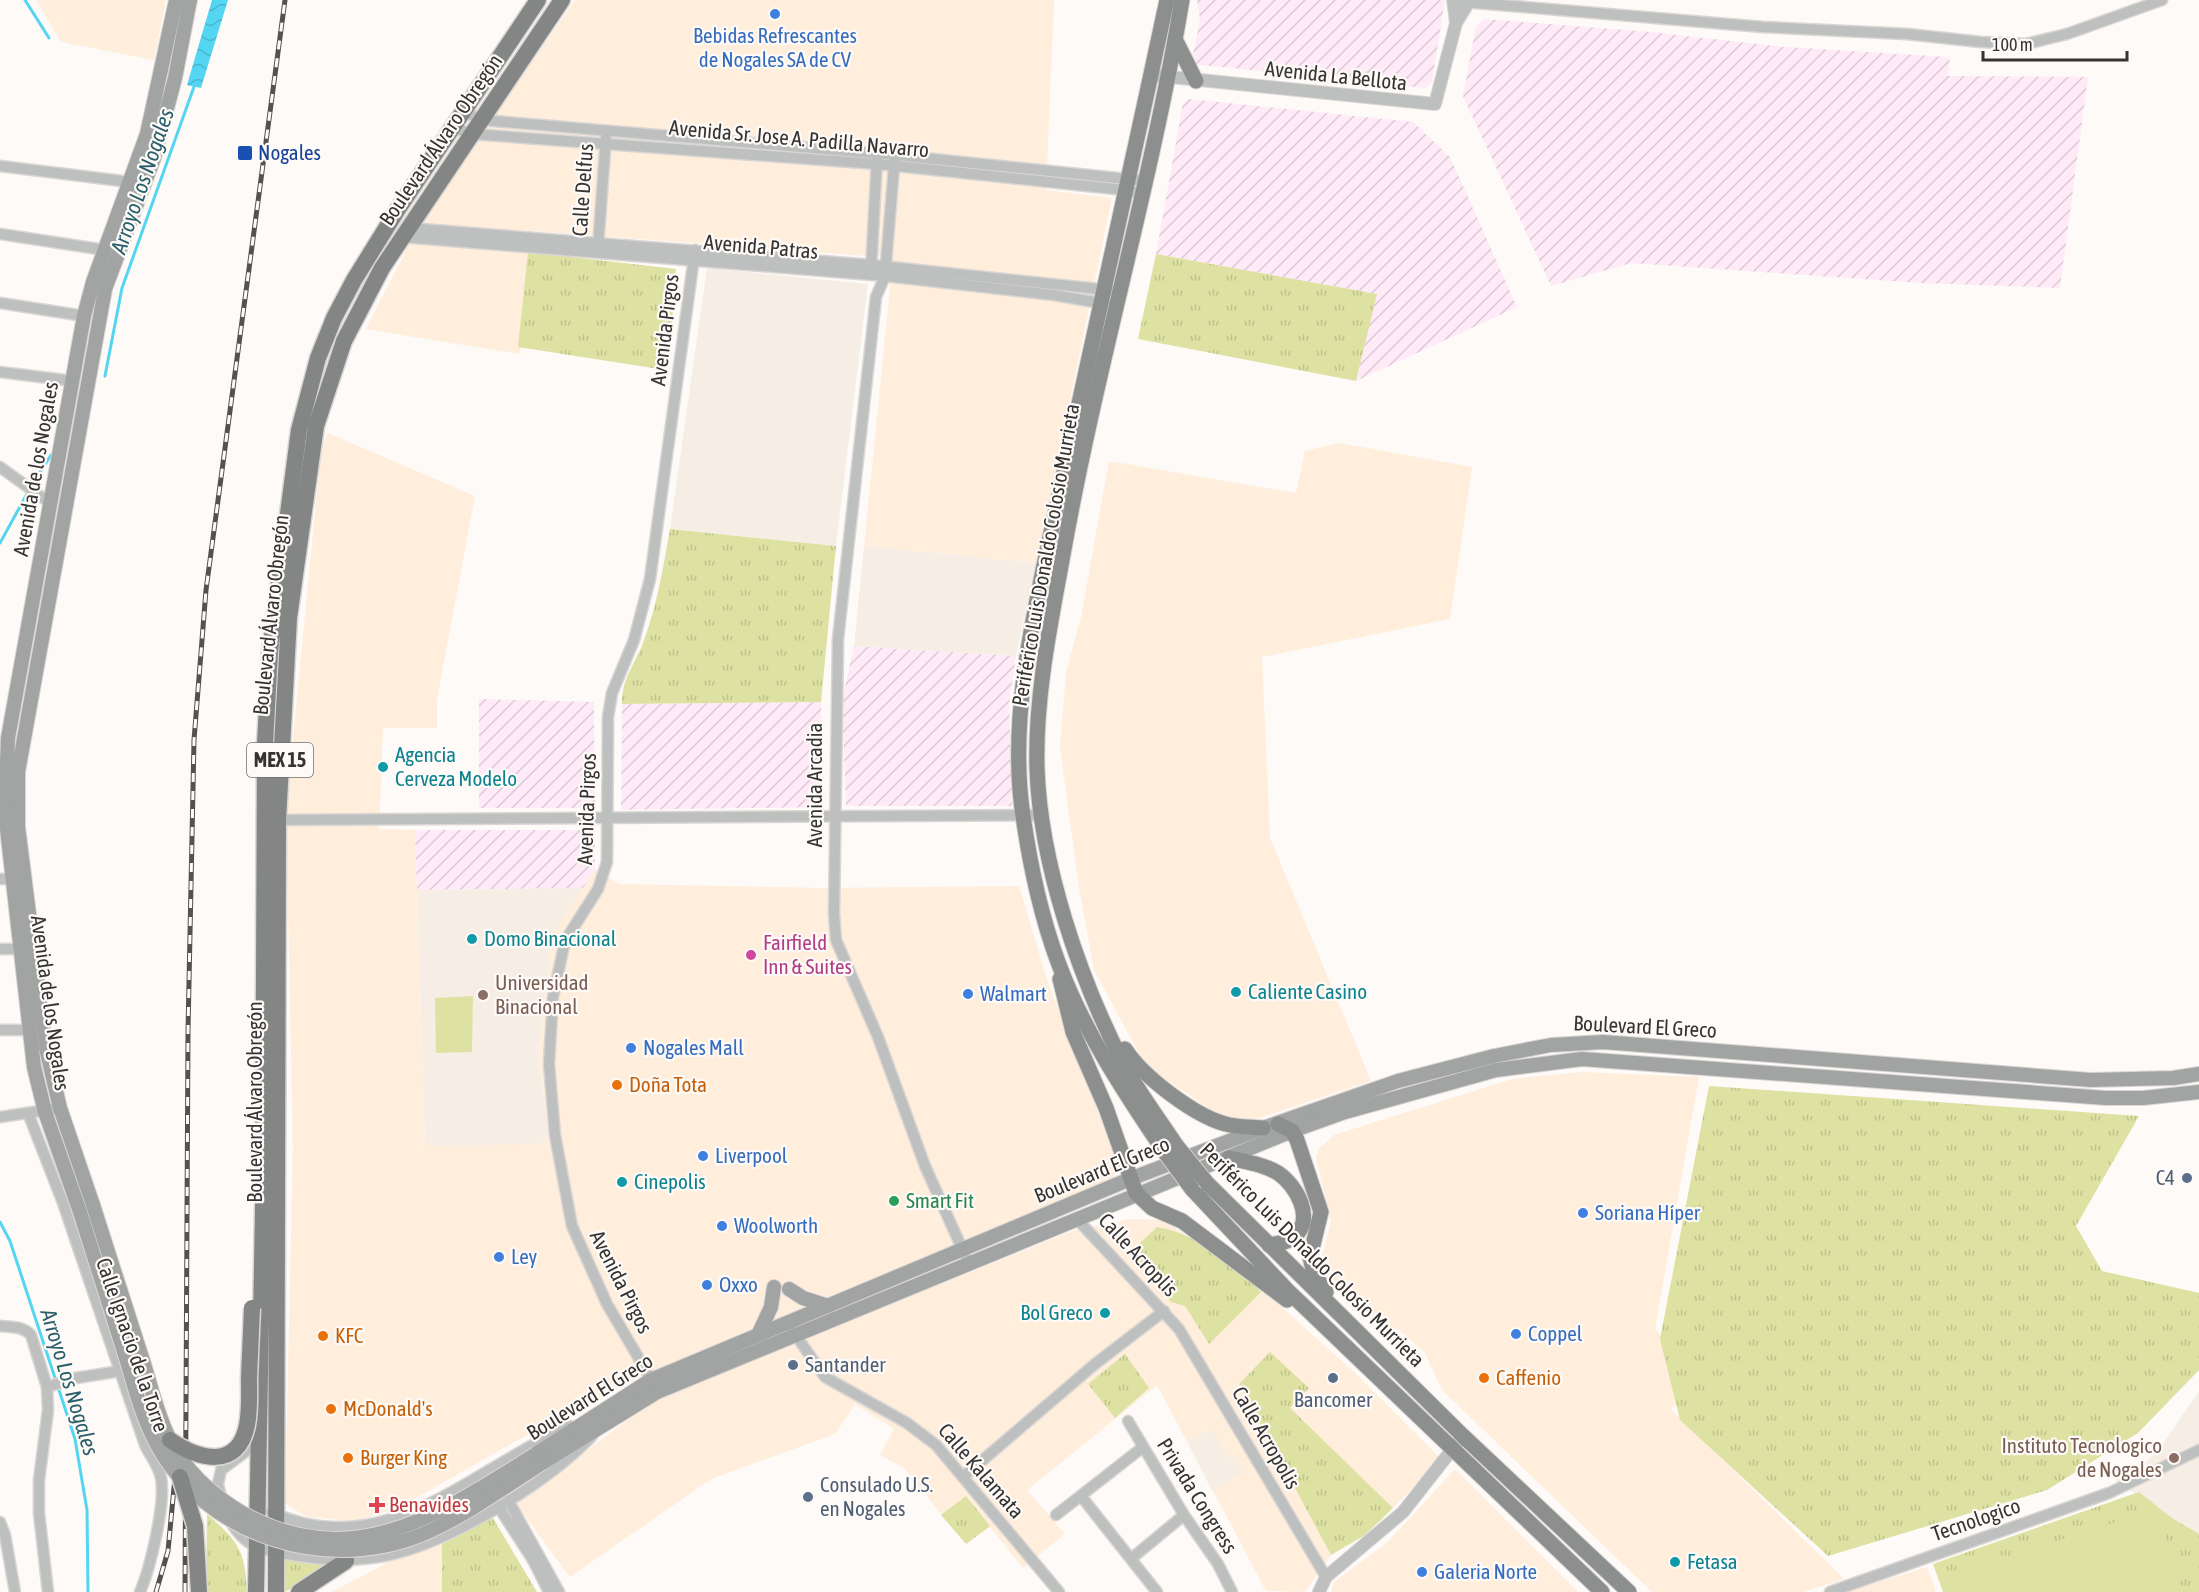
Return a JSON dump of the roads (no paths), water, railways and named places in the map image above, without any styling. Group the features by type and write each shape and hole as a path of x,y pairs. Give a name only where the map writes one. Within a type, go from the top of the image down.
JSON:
{"highway":[{"name":"Boulevard Álvaro Obregón","path":"276,1592 278,820 289,618 316,426 344,341 360,306 405,232 562,0"},
{"name":"Boulevard Álvaro Obregón","path":"256,1592 259,1528 263,1210 265,744 270,651 299,430 308,388 334,318 372,249 538,1"},
{"path":"170,1440 191,1454 210,1458 224,1455 239,1443 247,1425 254,1242 263,1210"},
{"path":"180,1477 195,1526 199,1592"},
{"path":"299,1592 346,1561"}],"main road":[{"name":"Avenida de los Nogales","path":"176,0 156,102 84,316 10,738 16,799 12,879 60,1108 170,1440 192,1473 211,1492 259,1528"},
{"name":"Avenida de los Nogales","path":"10,738 105,290 154,158 172,88 190,0"},
{"name":"Periférico Luis Donaldo Colosio Murrieta","path":"1167,0 1126,184 1105,299 1078,473 1050,625 1038,711 1037,769 1042,815 1053,873 1081,969 1125,1066 1191,1189 1304,1306 1629,1592"},
{"name":"Periférico Luis Donaldo Colosio Murrieta","path":"1182,0 1169,78 1145,188 1118,291 1105,299 1031,624 1019,747 1023,816 1041,904 1059,964 1093,1037 1122,1088 1170,1148 1340,1315 1602,1592"},
{"path":"1176,39 1196,81"},
{"name":"Avenida de los Nogales","path":"27,949 34,1067 45,1112 80,1212 148,1424 165,1458 180,1477 227,1517 259,1528"},
{"path":"1059,964 1064,1003 1073,1032 1106,1108 1133,1186 1152,1208 1182,1221 1278,1294 1304,1306"},
{"path":"1098,1007 1135,1064 1145,1074 1209,1117 1229,1125 1270,1126 1292,1131 1321,1212 1310,1265 1340,1315"},
{"name":"Boulevard El Greco","path":"259,1528 319,1538 375,1536 405,1528 444,1510 539,1459 654,1386 794,1319 963,1250 1133,1186 1270,1126 1398,1081 1494,1056 1551,1045 1603,1042 1833,1062 2091,1080 2174,1078 2199,1074"},
{"name":"Boulevard El Greco","path":"654,1386 800,1334 969,1264 1077,1218 1133,1186 1229,1158 1292,1131 1345,1112 1496,1070 1557,1061 1602,1060 2106,1098 2144,1098 2199,1092"},
{"path":"1831,1077 1833,1062"},
{"path":"1229,1158 1262,1165 1280,1175 1301,1202 1303,1222 1300,1230 1288,1241 1269,1245"},
{"path":"758,1335 771,1307 774,1287"},
{"path":"789,1290 803,1298 828,1306"}],"street":[{"path":"1456,23 1453,1 1763,27 1907,34 2026,44 2067,34 2162,0"},
{"path":"1456,23 1470,2"},
{"name":"Avenida La Bellota","path":"1151,75 1435,104 1456,23"},
{"name":"Avenida Sr. Jose A. Padilla Navarro","path":"463,111 482,120 877,159"},
{"name":"Avenida Sr. Jose A. Padilla Navarro","path":"452,127 472,134 606,144 895,160 1126,184 1145,188"},
{"name":"Calle Delfus","path":"598,248 607,131"},
{"name":"Avenida Arcadia","path":"876,297 871,270 877,159"},
{"name":"Avenida Arcadia","path":"895,160 885,272 876,297 838,639 834,913 836,940 878,1037 925,1166 969,1264"},
{"path":"0,166 130,182"},
{"name":"Avenida Patras","path":"405,232 871,270 1105,299"},
{"path":"0,234 105,250"},
{"name":"Avenida Pirgos","path":"654,1386 607,1304 576,1240 564,1193 550,1091 549,1064 553,997 565,942 604,877 609,819 608,717 612,693 634,640 650,579 694,256"},
{"path":"0,303 84,316"},
{"path":"0,372 73,381"},
{"path":"0,467 50,503"},
{"path":"278,820 1042,815"},
{"path":"0,949 27,949"},
{"path":"0,1030 31,1030"},
{"path":"0,1117 60,1108"},
{"name":"Calle Ignacio de la Torre","path":"28,1113 63,1203 144,1445 162,1479 157,1525 140,1592"},
{"name":"Calle Acroplis","path":"1077,1218 1167,1315"},
{"path":"963,1477 1095,1364 1167,1315"},
{"name":"Calle Acropolis","path":"1167,1315 1326,1577"},
{"name":"Calle Kalamata","path":"794,1319 806,1348 825,1377 919,1431 936,1445 1059,1592"},
{"path":"0,1326 18,1328 31,1335 48,1387 48,1410 39,1480 39,1513 48,1592"},
{"path":"48,1387 76,1378 120,1371"},
{"path":"260,1441 224,1466 218,1484 226,1514 237,1534 259,1528 277,1514 291,1520 333,1528 376,1525 399,1518 549,1435 599,1419"},
{"path":"259,1528 276,1552 346,1561 385,1556 410,1549 448,1533 498,1506 567,1460 599,1419"},
{"name":"Privada Congress","path":"1128,1421 1184,1515 1218,1564 1232,1592"},
{"path":"1319,1592 1326,1577 1403,1512 1458,1442"},
{"path":"1056,1515 1143,1447"},
{"name":"Tecnologico","path":"1830,1592 2109,1493 2199,1450"},
{"path":"1081,1496 1157,1592"},
{"path":"508,1500 559,1592"},
{"path":"498,1506 533,1560 549,1592"},
{"path":"1132,1558 1184,1515"},
{"path":"0,1521 5,1535 15,1592"}],"water":[{"name":"Arroyo Los Nogales","path":"212,0 228,0 201,88 187,85"}],"waterway":[{"path":"25,0 49,38"},
{"name":"Arroyo Los Nogales","path":"105,376 122,288 195,84"},
{"name":"Arroyo Los Nogales","path":"31,486 51,455"},
{"name":"Arroyo Los Nogales","path":"0,543 28,492"},
{"name":"Arroyo Los Nogales","path":"0,1222 10,1241 56,1381"},
{"name":"Arroyo Los Nogales","path":"58,1387 75,1439 87,1510 88,1592"}],"railway":[{"path":"185,1592 188,1031 194,740 206,590 285,0"},
{"path":"156,1592 168,1551 177,1456"}],"place":[{"name":"Bebidas Refrescantes de Nogales SA de CV","path":"775,14"},
{"name":"Nogales","path":"245,153"},
{"name":"Agencia Cerveza Modelo","path":"383,767"},
{"name":"Domo Binacional","path":"472,939"},
{"name":"Fairfield Inn & Suites","path":"751,955"},
{"name":"Caliente Casino","path":"1236,992"},
{"name":"Walmart","path":"968,994"},
{"name":"Universidad Binacional","path":"483,995"},
{"name":"Nogales Mall","path":"631,1048"},
{"name":"Doña Tota","path":"617,1085"},
{"name":"Liverpool","path":"703,1156"},
{"name":"C4","path":"2187,1178"},
{"name":"Cinepolis","path":"622,1182"},
{"name":"Smart Fit","path":"894,1201"},
{"name":"Soriana Híper","path":"1583,1213"},
{"name":"Woolworth","path":"722,1226"},
{"name":"Ley","path":"499,1257"},
{"name":"Oxxo","path":"707,1285"},
{"name":"Bol Greco","path":"1105,1313"},
{"name":"Coppel","path":"1516,1334"},
{"name":"KFC","path":"323,1336"},
{"name":"Santander","path":"793,1365"},
{"name":"Bancomer","path":"1333,1378"},
{"name":"Caffenio","path":"1484,1378"},
{"name":"McDonald's","path":"331,1409"},
{"name":"Burger King","path":"348,1458"},
{"name":"Instituto Tecnologico de Nogales","path":"2174,1458"},
{"name":"Consulado U.S. en Nogales","path":"808,1497"},
{"name":"Benavides","path":"377,1505"},
{"name":"Fetasa","path":"1675,1562"},
{"name":"Galeria Norte","path":"1422,1572"}]}
